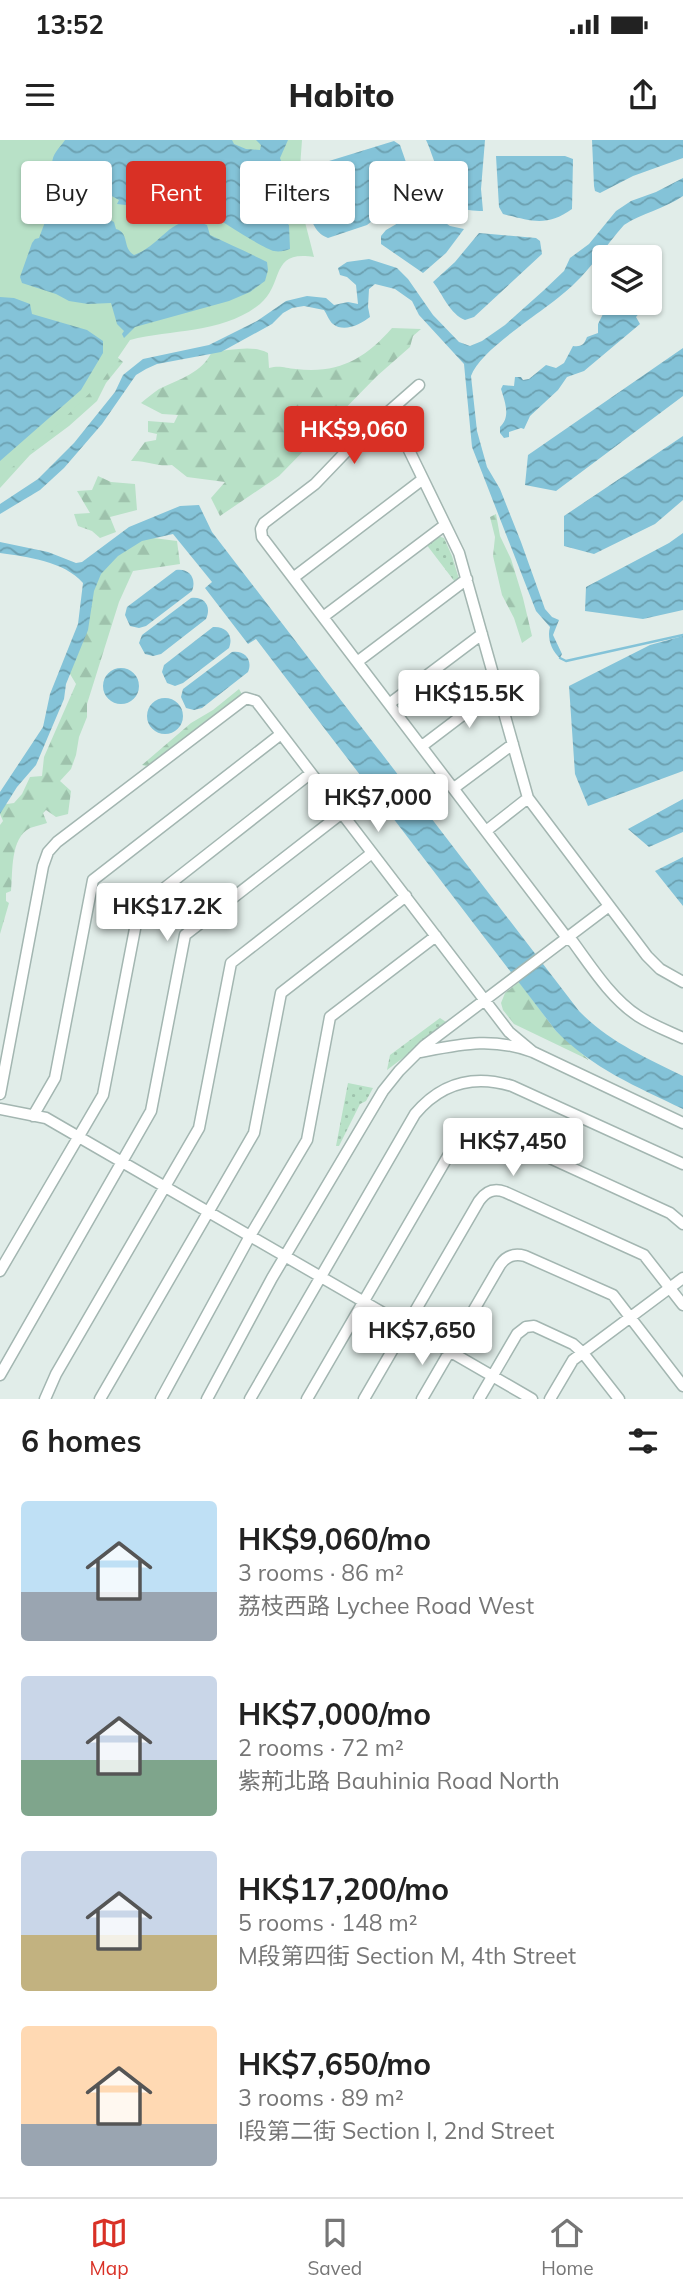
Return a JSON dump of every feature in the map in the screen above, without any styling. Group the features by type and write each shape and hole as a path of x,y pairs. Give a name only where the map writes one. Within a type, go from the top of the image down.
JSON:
{"street":[{"path":"419,384 362,435 314,484 264,523 261,529 264,540 608,988 627,1008 652,1024 683,1038"},
{"path":"387,414 459,553 528,799 653,963 683,982"},
{"path":"293,578 423,479"},
{"path":"323,617 445,525"},
{"path":"357,662 467,579"},
{"path":"389,704 482,634"},
{"path":"422,746 498,689"},
{"path":"0,1094 43,866 48,852 57,842 239,702 250,698 256,701 312,773 509,1032 533,1052"},
{"path":"33,1115 55,1078 93,880 281,734"},
{"path":"454,788 513,744"},
{"path":"0,1271 103,1095 139,908 312,773"},
{"path":"486,831 528,799"},
{"path":"0,1375 151,1111 185,936 342,813"},
{"path":"45,1399 56,1374 199,1128 231,963 372,853"},
{"path":"100,1399 254,1133 281,993 405,896"},
{"path":"207,1399 272,1278 383,1091 417,1052 609,906"},
{"path":"161,1399 250,1236 307,1140 330,1017 436,936"},
{"path":"417,1052 465,1043 511,1045 533,1052 683,1123"},
{"path":"250,1399 415,1114 431,1097 451,1085 481,1079 512,1086 683,1164"},
{"path":"0,1109 46,1118 531,1399"},
{"path":"307,1399 455,1144 467,1132 476,1129 493,1132 658,1207 683,1224"},
{"path":"364,1399 483,1196 494,1190 505,1192 644,1255 683,1305"},
{"path":"422,1399 500,1265 513,1254 525,1256 612,1295 683,1385"},
{"path":"550,1399 569,1365 683,1278"},
{"path":"479,1399 517,1334 526,1327 537,1328 569,1342 583,1353 619,1399"}],"green space":[{"path":"0,140 302,140 300,161 240,161 240,224 305,224 314,257 290,258 284,263 268,296 246,314 214,326 130,340 102,381 0,478"},
{"path":"392,328 421,329 413,336 410,347 377,376 279,476 220,516 211,498 225,482 187,477 172,465 131,461 145,442 156,440 157,434 148,432 148,421 174,423 178,415 162,414 141,403 159,389 197,370 212,351 255,349 268,353 269,368 325,369 361,356"},
{"path":"110,351 123,362 106,383 97,401 30,455 0,488 0,454"},
{"path":"98,476 111,482 135,484 137,510 110,517 116,532 100,538 92,531 78,526 74,514 90,513 77,491 92,490"},
{"path":"496,514 500,536 511,559 532,636 522,643 514,618 502,595 493,556 495,537 490,517"},
{"path":"130,535 177,541 180,564 133,571 119,602 87,704 87,717 79,737 76,755 71,769 60,781 71,791 68,814 56,817 46,810 43,813 47,823 30,828 19,839 14,856 11,891 6,893 6,901 9,903 0,934 0,825 3,821 0,805 14,803 30,777 42,776 44,757 76,684 67,669 96,567"},
{"path":"438,536 444,538 452,556 459,579 455,582 426,544"},
{"path":"239,689 243,696 149,767 142,765 191,723 213,710"},
{"path":"519,982 556,1031 589,1060 514,1024 501,1003 505,993"},
{"path":"440,1018 446,1022 444,1027 387,1070 390,1055"},
{"path":"348,1083 373,1088 366,1101 360,1104 339,1146 336,1146"}],"water":[{"path":"65,140 232,140 234,144 246,149 260,150 261,145 256,140 288,140 281,161 240,161 240,224 288,224 290,249 268,249 226,224 226,161 126,161 126,205 117,204 119,200 112,196 112,161 52,161"},
{"path":"426,140 485,140 481,189 483,211 468,209 468,161 434,161"},
{"path":"592,140 683,140 683,158 633,176 600,193 595,191 594,186"},
{"path":"394,141 400,145 406,161 369,161 369,223 328,238 313,224 355,224 355,161 329,161"},
{"path":"496,156 565,156 573,159 572,209 555,218 539,221 503,214 499,207"},
{"path":"683,178 683,196 624,225 608,245 592,245 592,265 588,270 564,293 502,340 477,365 471,376 477,431 487,467 500,489 545,609 559,620 553,635 562,654 560,658 550,644 550,627 536,611 472,447 464,364 419,315 412,301 395,289 375,284 369,289 370,317 352,326 337,327 324,310 304,306 292,308 272,324 221,352 157,364 146,369 136,375 102,424 64,468 40,490 0,514 0,504 38,479 74,443 115,392 123,375 143,359 209,345 257,321 286,301 307,296 326,298 334,305 348,302 358,304 356,285 340,275 338,268 347,262 369,259 397,268 433,315 459,342 470,346 505,325 543,291 564,271 570,258 589,244 616,211 631,201"},
{"path":"112,221 116,229 123,234 128,249 134,255 177,225 204,224 207,225 210,235 267,262 268,270 265,281 250,292 229,301 135,327 124,338 124,331 117,324 111,303 69,301 22,283 20,277 32,243 39,238 44,224 112,224"},
{"path":"396,224 447,224 464,229 446,253 423,273 381,244 381,236"},
{"path":"479,233 536,238 540,241 542,254 474,317 465,320 451,309 433,282 455,262"},
{"path":"0,297 14,298 30,304 32,314 87,330 103,341 103,353 81,390 0,461"},
{"path":"602,315 638,315 636,317 640,324 584,371 567,377 558,390 530,416 524,429 509,432 509,437 504,438 500,433 506,414 501,389 503,385 514,386 515,377 529,379 546,365 556,368 564,363 573,346 582,345 587,337 598,333 598,324"},
{"path":"683,348 683,396 556,491 525,485 528,455"},
{"path":"683,436 683,500 655,524 594,554 564,546 564,516"},
{"path":"199,505 212,532 579,1011 615,1040 683,1076 683,1109 600,1066 556,1031 256,639 248,644 205,588 212,582 173,534 142,541 118,556 101,574 94,591 88,630 66,684 64,699 36,765 17,787 0,814 0,792 43,727 50,694 78,624 83,583 56,565 0,553 0,542 48,552 76,563 82,562 129,527 180,506"},
{"path":"683,533 683,610 643,619 585,611 586,587"},
{"path":"176,570 191,575 192,591 146,626 130,626 125,615 127,607"},
{"path":"191,598 206,603 206,619 161,654 145,654 139,643 142,635"},
{"path":"213,627 228,632 229,648 183,683 175,686 167,683 162,672 164,665"},
{"path":"683,636 683,771 588,806 575,774 569,686 650,645"},
{"path":"232,652 247,657 248,672 202,708 186,708 181,697 183,689"},
{"path":"121,668 134,673 139,686 134,699 121,704 108,699 103,686 108,673"},
{"path":"165,698 178,703 183,716 178,729 165,734 152,729 147,716 152,703"},
{"path":"683,799 683,832 649,847 628,829"},
{"path":"683,857 683,906 655,871"}],"waterway":[{"path":"560,658 566,661 683,635"}]}
